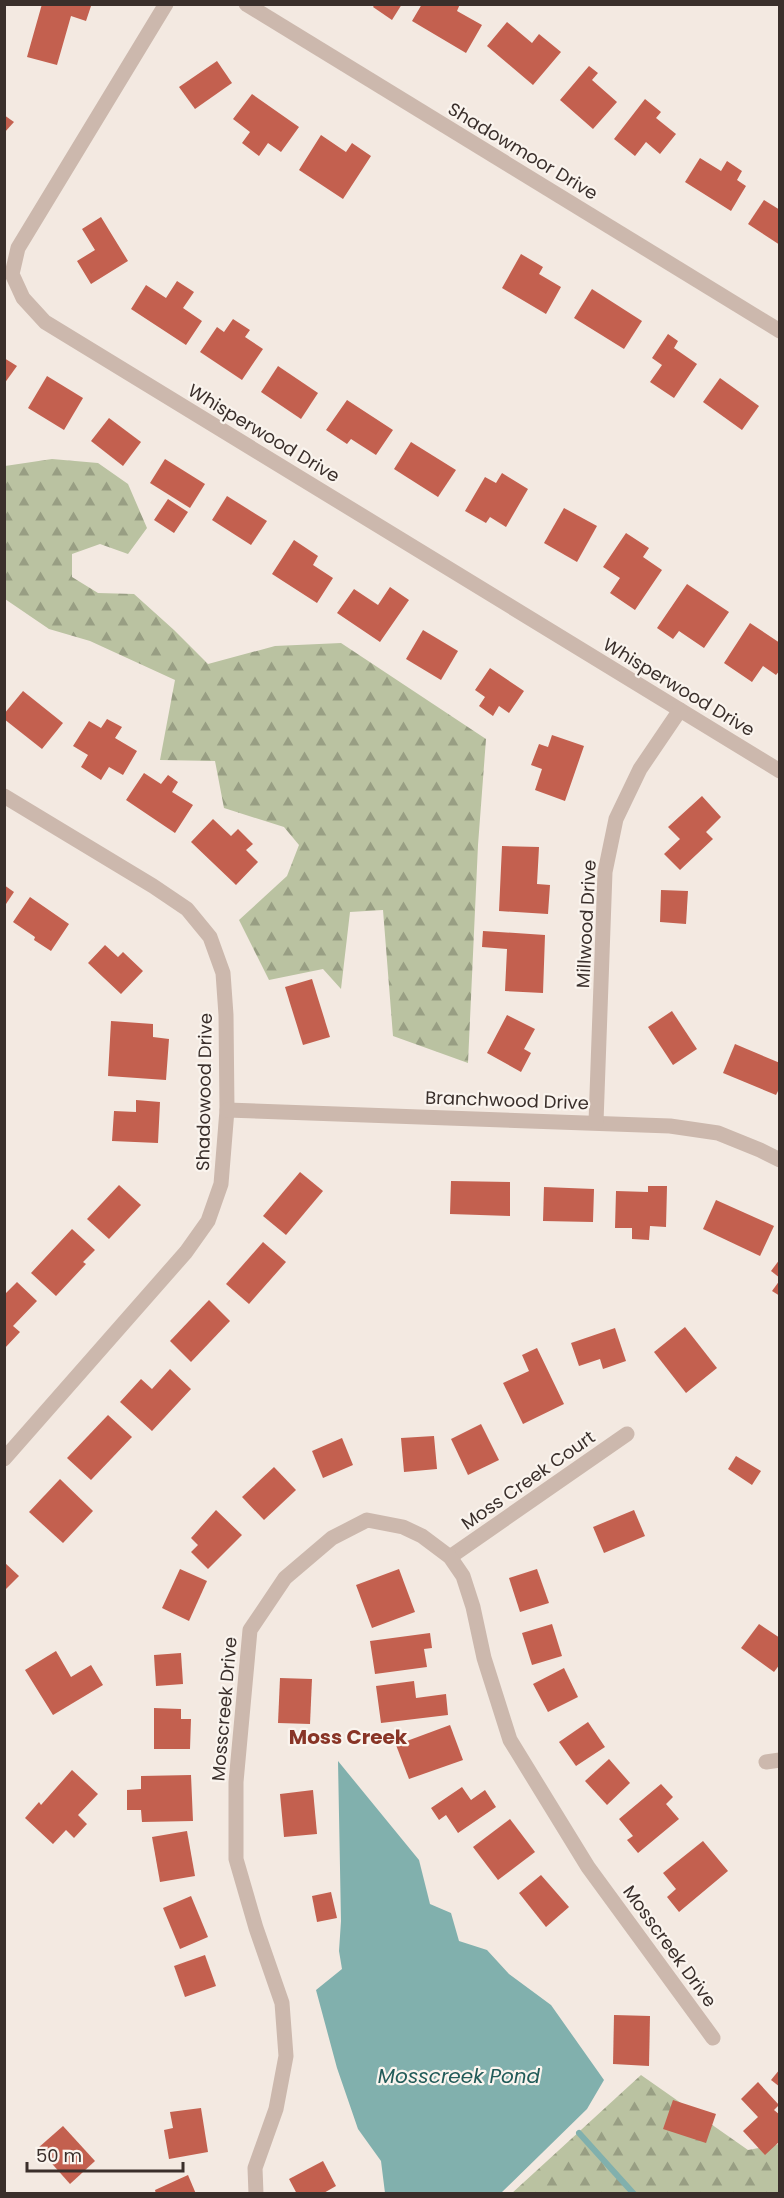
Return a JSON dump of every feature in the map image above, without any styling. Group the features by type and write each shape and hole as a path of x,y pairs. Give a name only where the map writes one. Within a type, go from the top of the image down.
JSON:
{"street":[{"name":"Whisperwood Drive","path":"166,4 18,248 12,274 23,298 45,322 780,771"},
{"name":"Shadowmoor Drive","path":"246,4 780,331"},
{"name":"Millwood Drive","path":"596,1122 604,872 616,819 640,769 680,710"},
{"name":"Shadowood Drive","path":"4,796 188,909 210,937 223,973 227,1110 221,1184 208,1221 186,1252 4,1459"},
{"name":"Branchwood Drive","path":"227,1110 670,1126 718,1133 780,1160"},
{"name":"Moss Creek Court","path":"450,1557 627,1434"},
{"name":"Mosscreek Drive","path":"256,2193 255,2168 276,2109 286,2056 282,2003 256,1928 236,1859 236,1782 250,1630 285,1578 332,1538 367,1520 403,1527 422,1536 450,1557 463,1576 484,1658 510,1740 588,1867 713,2038"}],"green space":[{"path":"52,459 98,463 128,484 147,528 128,554 100,544 72,554 72,577 98,593 134,594 208,664 275,646 341,643 486,739 478,845 468,1063 393,1036 383,910 350,912 341,989 323,969 269,980 239,920 287,876 299,845 284,827 224,808 215,761 160,760 175,680 90,641 49,629 5,599 5,466"},
{"path":"641,2075 748,2150 779,2144 779,2193 511,2194"}],"water":[{"name":"Mosscreek Pond","path":"338,1761 419,1860 430,1904 451,1913 459,1941 487,1950 509,1974 551,2005 604,2080 587,2109 501,2193 385,2193 381,2161 358,2129 337,2068 316,1990 342,1969 339,1951 341,1921"}],"building":[{"path":"42,4 91,6 86,21 71,16 57,65 27,57"},
{"path":"375,4 402,4 392,20 373,7"},
{"path":"422,4 460,4 457,11 482,25 466,53 412,21"},
{"path":"507,22 532,43 539,34 561,52 533,85 487,46"},
{"path":"217,61 232,83 195,109 179,87"},
{"path":"589,66 598,73 592,80 617,102 593,129 560,100"},
{"path":"252,94 299,127 281,152 268,143 259,156 242,143 250,132 233,119"},
{"path":"645,99 661,112 656,118 676,134 660,154 646,142 635,156 614,139"},
{"path":"4,115 14,122 4,133"},
{"path":"321,135 346,152 352,143 371,156 343,199 299,170"},
{"path":"700,158 721,171 727,161 742,171 737,180 746,186 731,211 685,182"},
{"path":"764,200 780,210 780,245 748,224"},
{"path":"101,217 128,261 91,284 77,261 95,250 82,229"},
{"path":"521,254 543,267 539,274 561,287 546,314 502,288"},
{"path":"177,281 194,292 183,308 202,321 186,345 131,309 146,285 166,298"},
{"path":"592,289 642,321 624,349 574,318"},
{"path":"233,319 250,330 245,337 263,349 242,380 200,352 217,327 224,332"},
{"path":"668,334 678,341 674,348 697,364 674,398 650,382 662,365 652,358"},
{"path":"4,358 17,366 4,384"},
{"path":"278,366 318,393 301,419 261,392"},
{"path":"47,376 83,398 64,430 28,408"},
{"path":"720,378 759,406 742,430 703,402"},
{"path":"347,400 393,430 376,455 351,439 347,444 326,430"},
{"path":"109,418 141,442 123,466 91,441"},
{"path":"411,442 456,470 438,497 394,469"},
{"path":"165,459 205,484 190,508 150,483"},
{"path":"502,473 528,489 506,527 490,517 486,523 465,511 485,477 496,483"},
{"path":"227,496 267,521 251,545 212,520"},
{"path":"168,499 188,512 174,533 154,520"},
{"path":"564,508 597,526 577,562 544,543"},
{"path":"626,533 649,548 643,557 662,570 635,610 610,593 620,578 603,567"},
{"path":"294,540 318,556 313,565 333,578 317,603 272,574"},
{"path":"687,584 729,612 704,648 679,631 673,639 657,628"},
{"path":"390,587 409,600 380,642 337,613 354,589 378,605"},
{"path":"750,623 780,643 780,670 776,675 763,666 752,682 724,663"},
{"path":"423,630 458,651 441,680 406,659"},
{"path":"490,668 524,691 509,713 499,706 493,716 479,706 485,697 475,690"},
{"path":"23,691 63,723 42,749 4,719 4,714"},
{"path":"107,719 122,727 115,738 137,751 123,775 109,767 101,780 81,767 88,755 73,746 89,721 101,728"},
{"path":"552,735 584,746 565,801 535,790 542,769 531,765 539,744 548,747"},
{"path":"144,773 161,784 168,775 178,782 172,792 193,805 175,833 126,800"},
{"path":"702,796 721,817 706,832 713,839 680,870 664,854 680,839 668,827"},
{"path":"213,819 231,836 238,829 253,844 246,850 258,862 236,885 191,842"},
{"path":"502,846 539,847 537,884 550,885 548,914 499,911"},
{"path":"4,885 14,892 4,907"},
{"path":"661,890 688,891 686,924 660,922"},
{"path":"30,897 69,924 51,951 13,922"},
{"path":"483,931 545,935 543,993 505,991 507,949 482,947"},
{"path":"105,945 118,957 123,952 143,971 121,994 88,963"},
{"path":"312,979 330,1037 303,1045 285,987"},
{"path":"672,1011 697,1049 673,1065 648,1027"},
{"path":"507,1015 535,1029 524,1049 531,1053 521,1072 487,1053"},
{"path":"111,1021 153,1024 153,1037 169,1039 166,1080 108,1076"},
{"path":"735,1044 780,1063 780,1087 776,1095 723,1073"},
{"path":"136,1100 160,1102 158,1143 112,1141 114,1111 136,1112"},
{"path":"300,1172 323,1191 286,1235 263,1216"},
{"path":"451,1181 510,1182 510,1216 450,1214"},
{"path":"119,1185 141,1205 109,1239 87,1219"},
{"path":"648,1186 667,1186 666,1227 650,1226 649,1240 632,1239 632,1228 615,1228 616,1191 648,1192"},
{"path":"544,1187 594,1189 593,1222 543,1221"},
{"path":"716,1200 774,1226 760,1256 703,1229"},
{"path":"72,1229 95,1250 83,1262 86,1264 56,1296 31,1273"},
{"path":"263,1242 286,1262 249,1304 226,1284"},
{"path":"780,1259 780,1278 771,1271"},
{"path":"780,1280 780,1296 772,1291"},
{"path":"17,1282 37,1301 13,1326 20,1332 4,1349 4,1295"},
{"path":"209,1300 230,1321 191,1362 170,1341"},
{"path":"685,1327 717,1368 686,1393 654,1352"},
{"path":"615,1328 626,1361 603,1369 600,1359 579,1366 571,1343"},
{"path":"537,1348 564,1404 523,1424 503,1383 529,1371 522,1355"},
{"path":"170,1369 191,1389 152,1431 120,1402 141,1379 152,1389"},
{"path":"108,1415 132,1437 91,1480 67,1458"},
{"path":"481,1424 499,1460 468,1475 451,1439"},
{"path":"434,1436 437,1469 404,1472 401,1438"},
{"path":"342,1438 353,1465 323,1478 312,1451"},
{"path":"736,1456 761,1471 752,1485 728,1469"},
{"path":"274,1467 296,1490 264,1520 242,1497"},
{"path":"60,1479 93,1511 63,1543 29,1512"},
{"path":"216,1510 242,1535 208,1569 191,1552 198,1545 191,1538"},
{"path":"634,1510 645,1536 604,1553 593,1527"},
{"path":"4,1562 19,1576 4,1591"},
{"path":"180,1569 207,1581 189,1621 162,1608"},
{"path":"399,1569 415,1612 372,1628 356,1585"},
{"path":"537,1569 549,1603 520,1612 509,1578"},
{"path":"552,1624 562,1656 532,1665 522,1633"},
{"path":"759,1624 780,1638 780,1664 774,1672 741,1648"},
{"path":"430,1633 432,1648 424,1649 427,1667 375,1674 370,1641"},
{"path":"56,1651 71,1677 91,1665 103,1685 53,1715 25,1670"},
{"path":"181,1653 183,1684 156,1686 154,1655"},
{"path":"564,1668 578,1697 548,1712 533,1684"},
{"path":"280,1678 312,1679 310,1724 278,1723"},
{"path":"414,1681 416,1698 446,1694 448,1715 381,1723 376,1686"},
{"path":"154,1708 181,1709 181,1719 191,1719 190,1749 154,1749"},
{"path":"588,1722 605,1747 576,1766 559,1742"},
{"path":"450,1725 463,1760 409,1779 396,1745"},
{"path":"609,1759 630,1783 607,1805 585,1781"},
{"path":"72,1770 98,1794 78,1815 87,1824 74,1838 66,1830 53,1844 25,1818 39,1802 41,1805"},
{"path":"191,1775 193,1821 142,1822 141,1810 127,1810 127,1790 141,1789 141,1776"},
{"path":"661,1784 673,1797 666,1804 679,1819 638,1853 627,1840 633,1836 619,1819"},
{"path":"462,1787 471,1800 485,1790 496,1807 458,1833 446,1815 439,1820 431,1808"},
{"path":"313,1790 317,1834 284,1837 280,1794"},
{"path":"510,1819 535,1852 498,1880 473,1847"},
{"path":"187,1831 195,1876 160,1882 152,1837"},
{"path":"703,1841 728,1871 679,1912 667,1897 676,1889 663,1873"},
{"path":"541,1875 569,1907 546,1927 519,1893"},
{"path":"331,1892 337,1918 317,1922 312,1896"},
{"path":"191,1896 208,1937 180,1949 163,1908"},
{"path":"205,1955 216,1986 185,1997 174,1966"},
{"path":"614,2015 650,2016 649,2066 613,2064"},
{"path":"780,2069 780,2087 771,2080"},
{"path":"758,2082 779,2105 774,2110 780,2115 780,2141 765,2155 743,2131 758,2117 741,2099"},
{"path":"673,2100 716,2114 706,2143 663,2129"},
{"path":"201,2108 208,2152 169,2159 164,2130 173,2128 170,2112"},
{"path":"63,2126 95,2161 70,2184 38,2148"},
{"path":"323,2161 336,2186 322,2194 297,2194 289,2179"},
{"path":"188,2175 196,2194 156,2194 155,2190"}],"waterway":[{"path":"579,2133 634,2194"}],"district":[{"name":"Moss Creek","path":"348,1737"}]}
